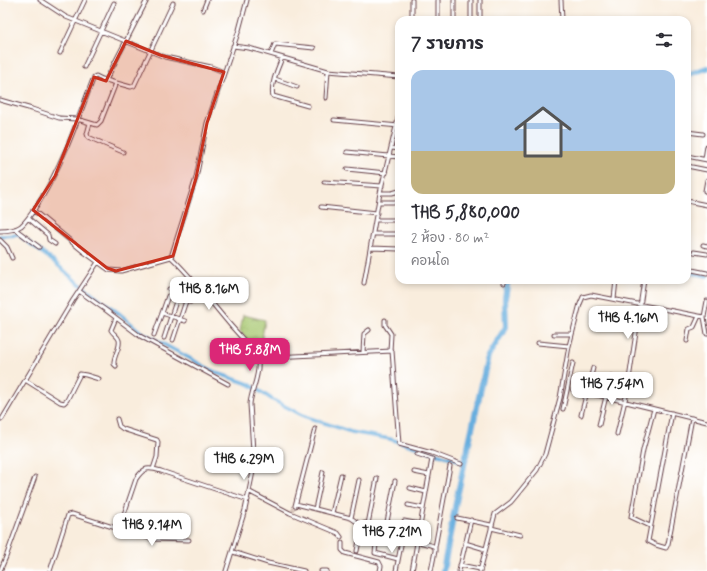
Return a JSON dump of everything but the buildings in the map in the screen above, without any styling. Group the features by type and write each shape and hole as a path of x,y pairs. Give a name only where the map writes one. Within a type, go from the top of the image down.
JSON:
{"street":[{"path":"40,0 66,17 165,57 211,67 224,72"},
{"path":"60,53 85,0"},
{"path":"106,80 147,0"},
{"path":"203,10 206,0"},
{"path":"171,258 196,178 207,123 247,0"},
{"path":"412,0 412,16"},
{"path":"438,0 438,16"},
{"path":"454,0 454,16"},
{"path":"471,0 471,16"},
{"path":"480,0 480,16"},
{"path":"562,0 562,16"},
{"path":"84,67 114,3"},
{"path":"0,231 15,229 28,218 55,176 94,77 96,76 133,88 173,3"},
{"path":"271,54 275,44 314,48"},
{"path":"233,46 249,48 330,72 395,77"},
{"path":"282,58 275,79 272,92 273,96 308,106"},
{"path":"326,98 330,72"},
{"path":"275,79 297,87"},
{"path":"0,100 32,108 59,118 77,119 97,125 101,121 116,83"},
{"path":"334,120 395,125"},
{"path":"90,123 87,134 88,137 123,152"},
{"path":"691,132 703,134"},
{"path":"364,283 380,193 395,136"},
{"path":"691,157 706,160 707,146"},
{"path":"346,152 395,157"},
{"path":"691,167 707,170"},
{"path":"347,169 386,173"},
{"path":"707,180 705,191 707,192"},
{"path":"324,182 382,186"},
{"path":"380,193 395,192"},
{"path":"379,202 395,202"},
{"path":"691,202 707,205"},
{"path":"321,207 377,213"},
{"path":"33,210 107,268 116,271 171,258"},
{"path":"28,218 48,235 49,240 55,244"},
{"path":"376,220 395,220"},
{"path":"15,229 39,247"},
{"path":"373,234 395,234"},
{"path":"0,240 7,247 12,258"},
{"path":"370,248 395,249"},
{"path":"694,252 707,254"},
{"path":"171,258 190,277 256,358 258,367 250,404 254,466 250,492 246,499 226,571"},
{"path":"2,419 79,290 98,262"},
{"path":"691,270 707,273"},
{"path":"169,289 184,293 190,277"},
{"path":"614,299 616,284"},
{"path":"629,379 644,284"},
{"path":"79,290 140,336 228,384"},
{"path":"164,338 179,292"},
{"path":"460,564 480,570 495,514 512,502 537,470 548,443 562,388 569,346 583,297 591,295 704,316"},
{"path":"154,335 167,297 169,296 190,302"},
{"path":"173,340 186,301"},
{"path":"707,301 704,316 707,334"},
{"path":"162,313 185,321"},
{"path":"687,341 689,329 694,327 699,316"},
{"path":"116,318 111,330 118,338 119,342 114,360 114,364 116,366"},
{"path":"384,320 385,325 391,334 390,351 393,354 399,441 461,464"},
{"path":"363,352 364,334 369,330"},
{"path":"554,334 572,334"},
{"path":"538,344 569,346"},
{"path":"256,358 286,358 390,351"},
{"path":"563,409 573,363"},
{"path":"581,415 593,368"},
{"path":"25,380 64,403 80,374 99,379"},
{"path":"599,425 611,376"},
{"path":"617,434 629,384"},
{"path":"562,388 568,389"},
{"path":"573,390 654,408 707,422"},
{"path":"650,526 631,517 643,450 654,408"},
{"path":"672,413 648,541 662,547 668,547 692,418"},
{"path":"117,419 119,426 157,440 156,457 153,469"},
{"path":"315,429 295,505 350,518 361,525 365,523 368,524"},
{"path":"412,571 432,459 417,454"},
{"path":"431,571 450,466"},
{"path":"119,529 136,479 141,472 146,469 153,469 246,499"},
{"path":"315,509 323,472"},
{"path":"414,472 429,475"},
{"path":"332,513 341,475"},
{"path":"0,571 6,558 34,477"},
{"path":"367,531 377,478"},
{"path":"350,518 359,480"},
{"path":"384,538 395,481"},
{"path":"410,488 426,492"},
{"path":"250,492 338,533 341,537"},
{"path":"408,505 423,508"},
{"path":"50,571 68,515 72,514 153,540 189,540"},
{"path":"457,518 471,520 520,535"},
{"path":"458,571 471,520"},
{"path":"404,521 420,524"},
{"path":"357,551 361,525"},
{"path":"361,530 384,538 417,542 435,547"},
{"path":"377,536 375,553 398,559"},
{"path":"396,571 402,540"},
{"path":"342,543 342,550 345,553 379,562 381,566 380,571"},
{"path":"465,543 485,548"},
{"path":"232,552 268,564 304,571"},
{"path":"321,571 328,571"}],"highlighted area":[{"path":"126,41 160,55 224,72 207,123 196,178 173,256 116,271 107,268 33,210 55,176 94,77 106,81"}],"green space":[{"path":"243,315 265,320 260,350 254,348 240,331"}],"waterway":[{"path":"691,74 707,68"},
{"path":"0,236 19,235 141,332 217,373 249,384 273,400 304,416 351,432 390,439 465,462"},
{"path":"691,273 707,276"},
{"path":"443,571 457,497 488,356 506,327 505,298 507,284"}],"tunnel":[{"path":"292,511 295,506"}]}
